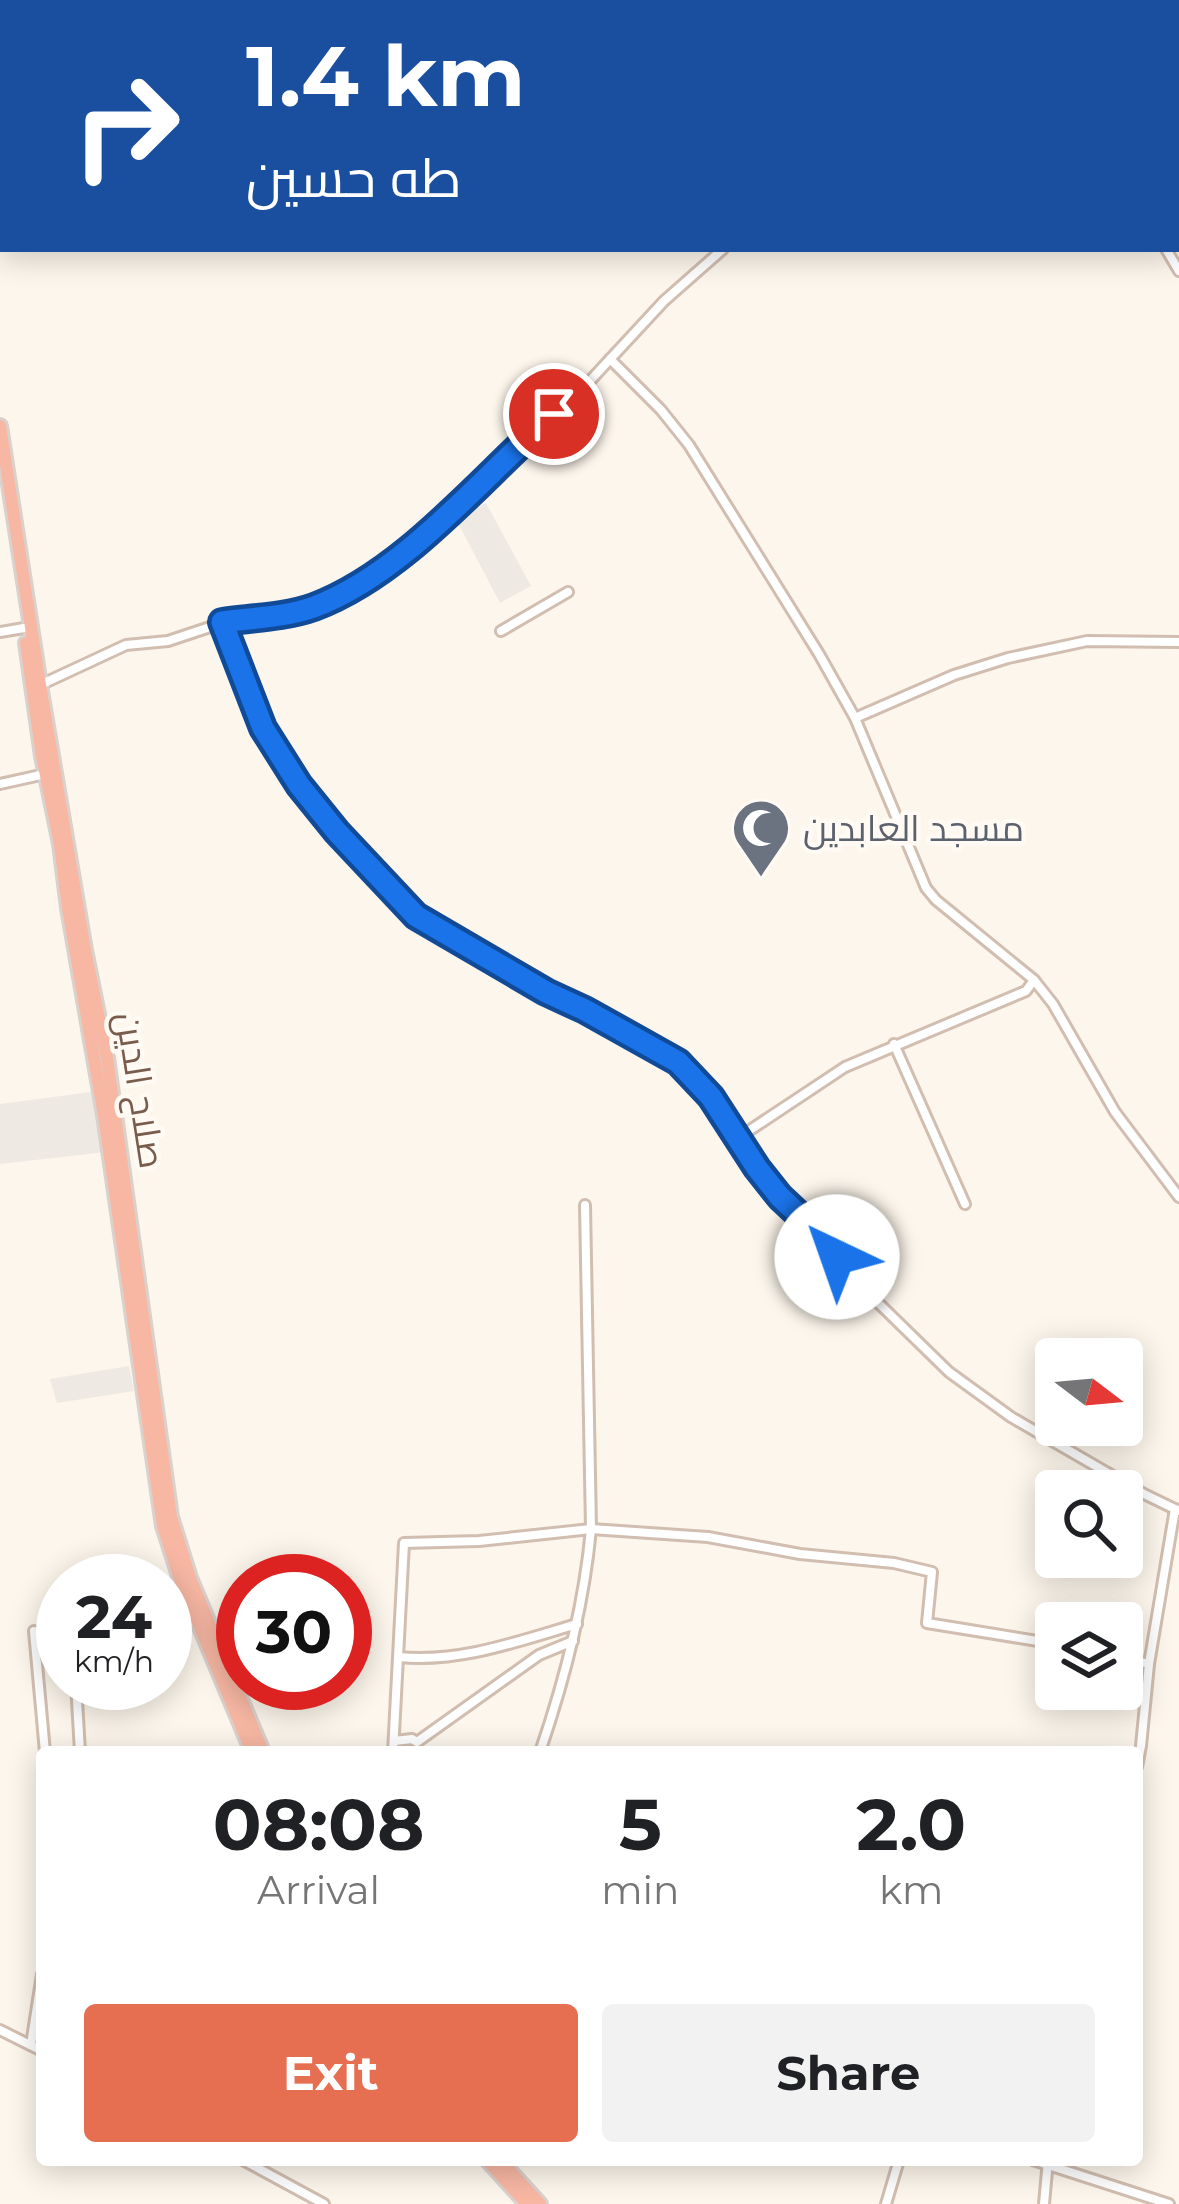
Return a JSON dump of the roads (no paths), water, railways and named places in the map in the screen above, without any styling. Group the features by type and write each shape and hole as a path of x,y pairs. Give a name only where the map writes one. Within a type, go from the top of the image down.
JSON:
{"highway":[{"name":"صلاح الدين","path":"0,426 46,774 114,1105 171,1516 190,1578 260,1746"},
{"name":"صلاح الدين","path":"0,464 40,685 163,1526 250,1746"},
{"path":"492,2166 527,2204"},
{"path":"505,2166 540,2204"}],"street":[{"path":"40,685 126,645 168,641 222,622 312,608 362,585 445,517 720,252"},
{"path":"610,359 661,410 708,474 819,654 855,718 926,888 1034,980 1053,1004 1115,1112 1179,1197"},
{"path":"501,631 568,592"},
{"path":"222,622 263,728 299,785 416,916 678,1062 711,1097 780,1197 949,1372 1011,1418 1177,1510 1148,1664 1142,1746"},
{"path":"0,632 24,628"},
{"path":"855,718 954,675 1008,658 1087,641 1179,642"},
{"path":"0,784 46,774"},
{"path":"738,1138 844,1067 1026,991 1034,980"},
{"path":"895,1044 965,1204"},
{"path":"542,1746 573,1641 589,1561 585,1205"},
{"path":"393,1746 404,1543 479,1541 591,1529 708,1538 800,1554 894,1563 932,1572 927,1623 1035,1641"},
{"path":"399,1657 472,1654 577,1624"},
{"path":"34,1631 44,1746"},
{"path":"395,1746 412,1739 417,1742 539,1655 573,1641"},
{"path":"1143,1663 1148,1664"},
{"path":"78,1710 80,1746"},
{"path":"31,2045 36,2012"},
{"path":"0,2030 36,2048"},
{"path":"254,2166 324,2204"},
{"path":"886,2204 897,2166"},
{"path":"1044,2204 1047,2166"},
{"path":"1056,2166 1169,2204"}],"place":[{"name":"مسجد العابدين","path":"761,879"}]}
